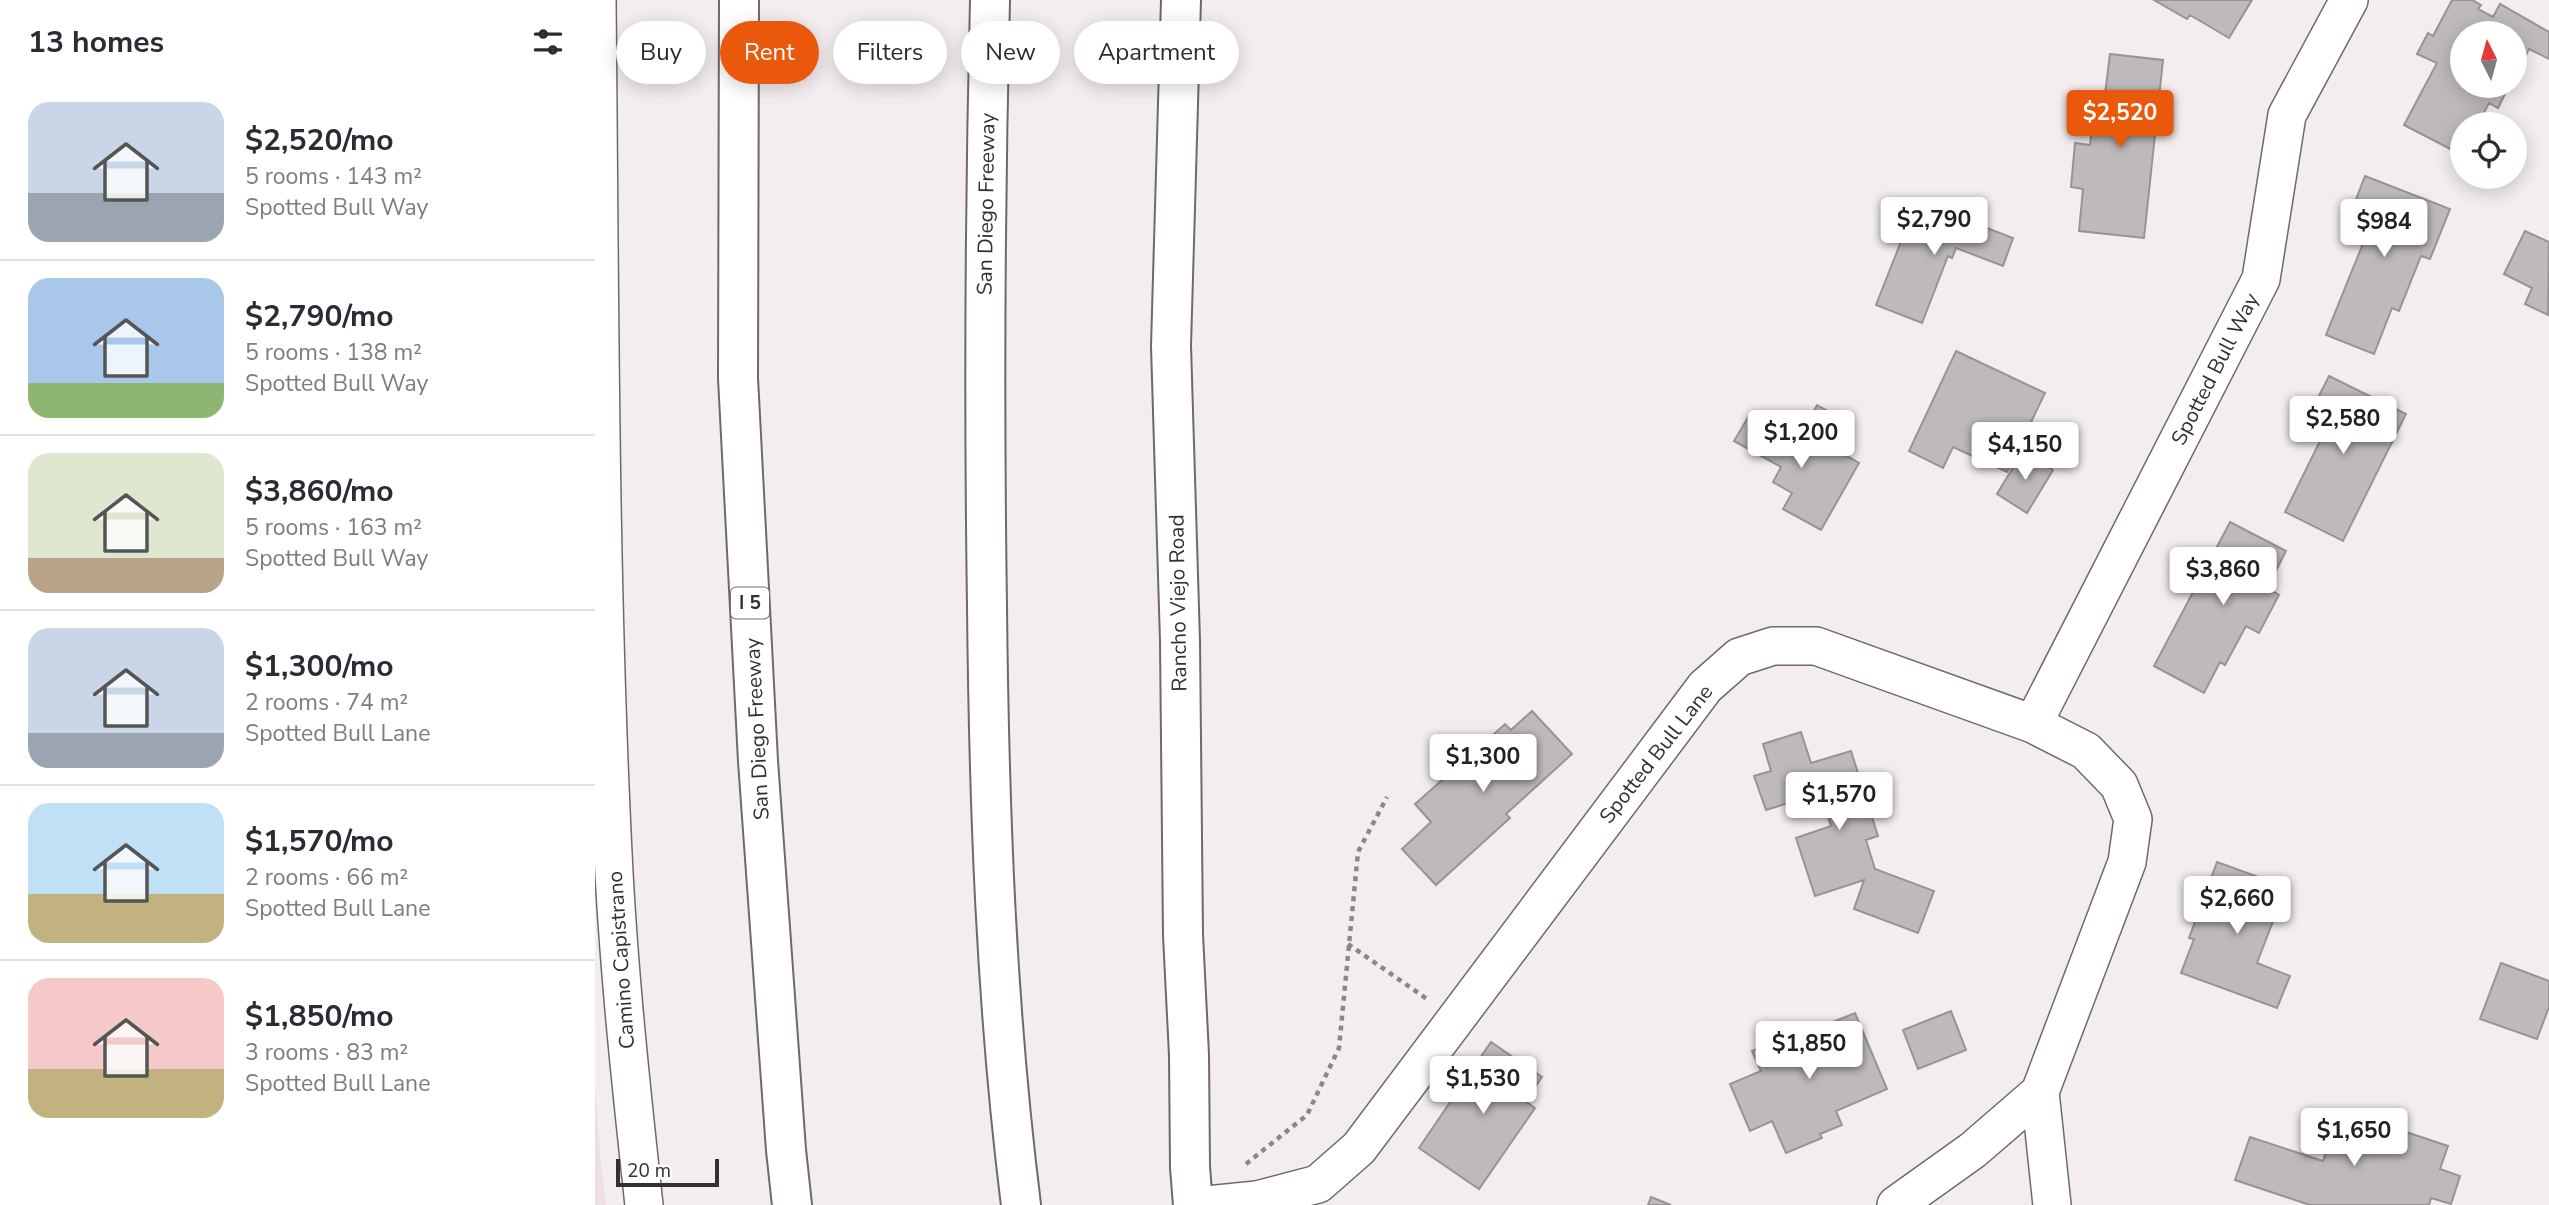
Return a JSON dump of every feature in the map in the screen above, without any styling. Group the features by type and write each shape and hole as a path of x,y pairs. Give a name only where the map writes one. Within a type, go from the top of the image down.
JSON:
{"main road":[{"name":"San Diego Freeway","path":"739,0 738,378 758,761 792,1205"},
{"name":"San Diego Freeway","path":"990,0 990,21"},
{"path":"1005,21 1013,0"},
{"name":"Rancho Viejo Road","path":"1181,0 1171,346 1180,641 1183,935 1193,1205"},
{"name":"San Diego Freeway","path":"989,84 984,377 989,774 1009,1105 1021,1205"}],"street":[{"name":"Camino Capistrano","path":"597,0 607,691 614,875 630,1075 644,1205"},
{"name":"Spotted Bull Way","path":"2033,723 2261,279 2287,115 2349,0"},
{"name":"Spotted Bull Lane","path":"1207,1205 1257,1200 1318,1184 1359,1148 1705,687 1739,657 1773,646 1816,646 2033,723 2086,751 2119,785 2133,819 2127,862 2040,1092 2052,1205"},
{"name":"Spotted Bull Lane","path":"1896,1205 1973,1150 2040,1092"}],"path":[{"path":"1236,1172 1307,1115 1339,1048 1358,852 1387,797"},
{"path":"1347,944 1456,1018"}],"shaded area":[{"path":"595,1086 601,1164 606,1205 595,1205"}],"building":[{"path":"2154,0 2252,0 2229,38 2190,15 2187,19"},
{"path":"2452,0 2472,0 2481,5 2478,9 2493,17 2500,4 2549,32 2549,59 2529,49 2527,53 2527,21 2450,21 2450,98 2503,98 2498,108 2489,103 2484,112 2450,112 2450,149 2404,125 2437,63 2417,54 2428,33 2433,36"},
{"path":"2110,54 2163,60 2144,238 2079,231 2083,189 2071,187 2075,143 2090,145 2095,101 2104,102"},
{"path":"2365,176 2450,209 2430,259 2421,256 2399,311 2392,308 2374,354 2326,335 2364,241 2343,233"},
{"path":"1917,201 2013,238 2003,266 1956,248 1952,258 1948,256 1922,323 1876,305"},
{"path":"2525,231 2549,242 2548,315 2525,304 2532,288 2504,274"},
{"path":"1956,351 2045,393 2007,472 1953,447 1943,468 1909,451"},
{"path":"2329,376 2406,414 2343,541 2285,512 2321,439 2302,429"},
{"path":"1817,405 1851,424 1840,445 1805,427"},
{"path":"1750,414 1824,455 1829,446 1859,463 1821,530 1783,509 1792,493 1773,482 1781,467 1734,441"},
{"path":"2023,451 2053,470 2027,513 1997,494"},
{"path":"2230,522 2286,551 2267,588 2279,595 2259,633 2246,626 2225,665 2220,662 2204,693 2154,666"},
{"path":"1532,711 1572,754 1506,814 1510,818 1436,885 1402,849 1431,822 1415,804 1505,724 1511,730"},
{"path":"1801,732 1811,763 1851,751 1878,836 1866,840 1875,869 1934,891 1918,933 1854,909 1864,880 1815,896 1796,838 1831,826 1820,793 1766,810 1754,776 1771,771 1763,744"},
{"path":"2217,862 2286,887 2257,963 2290,976 2277,1008 2181,973 2194,939 2189,938"},
{"path":"2501,963 2549,981 2549,1007 2537,1039 2480,1019"},
{"path":"1951,1011 1966,1050 1918,1069 1903,1030"},
{"path":"1855,1013 1887,1089 1836,1111 1842,1125 1820,1134 1822,1138 1786,1153 1772,1121 1750,1131 1730,1084 1761,1071 1752,1051 1814,1024 1816,1029"},
{"path":"1491,1042 1542,1077 1525,1101 1535,1108 1479,1189 1419,1148"},
{"path":"2340,1110 2448,1146 2440,1169 2460,1176 2451,1204 2431,1198 2429,1205 2310,1205 2235,1180 2250,1137 2323,1161"},
{"path":"1651,1197 1671,1205 1648,1205"}]}
